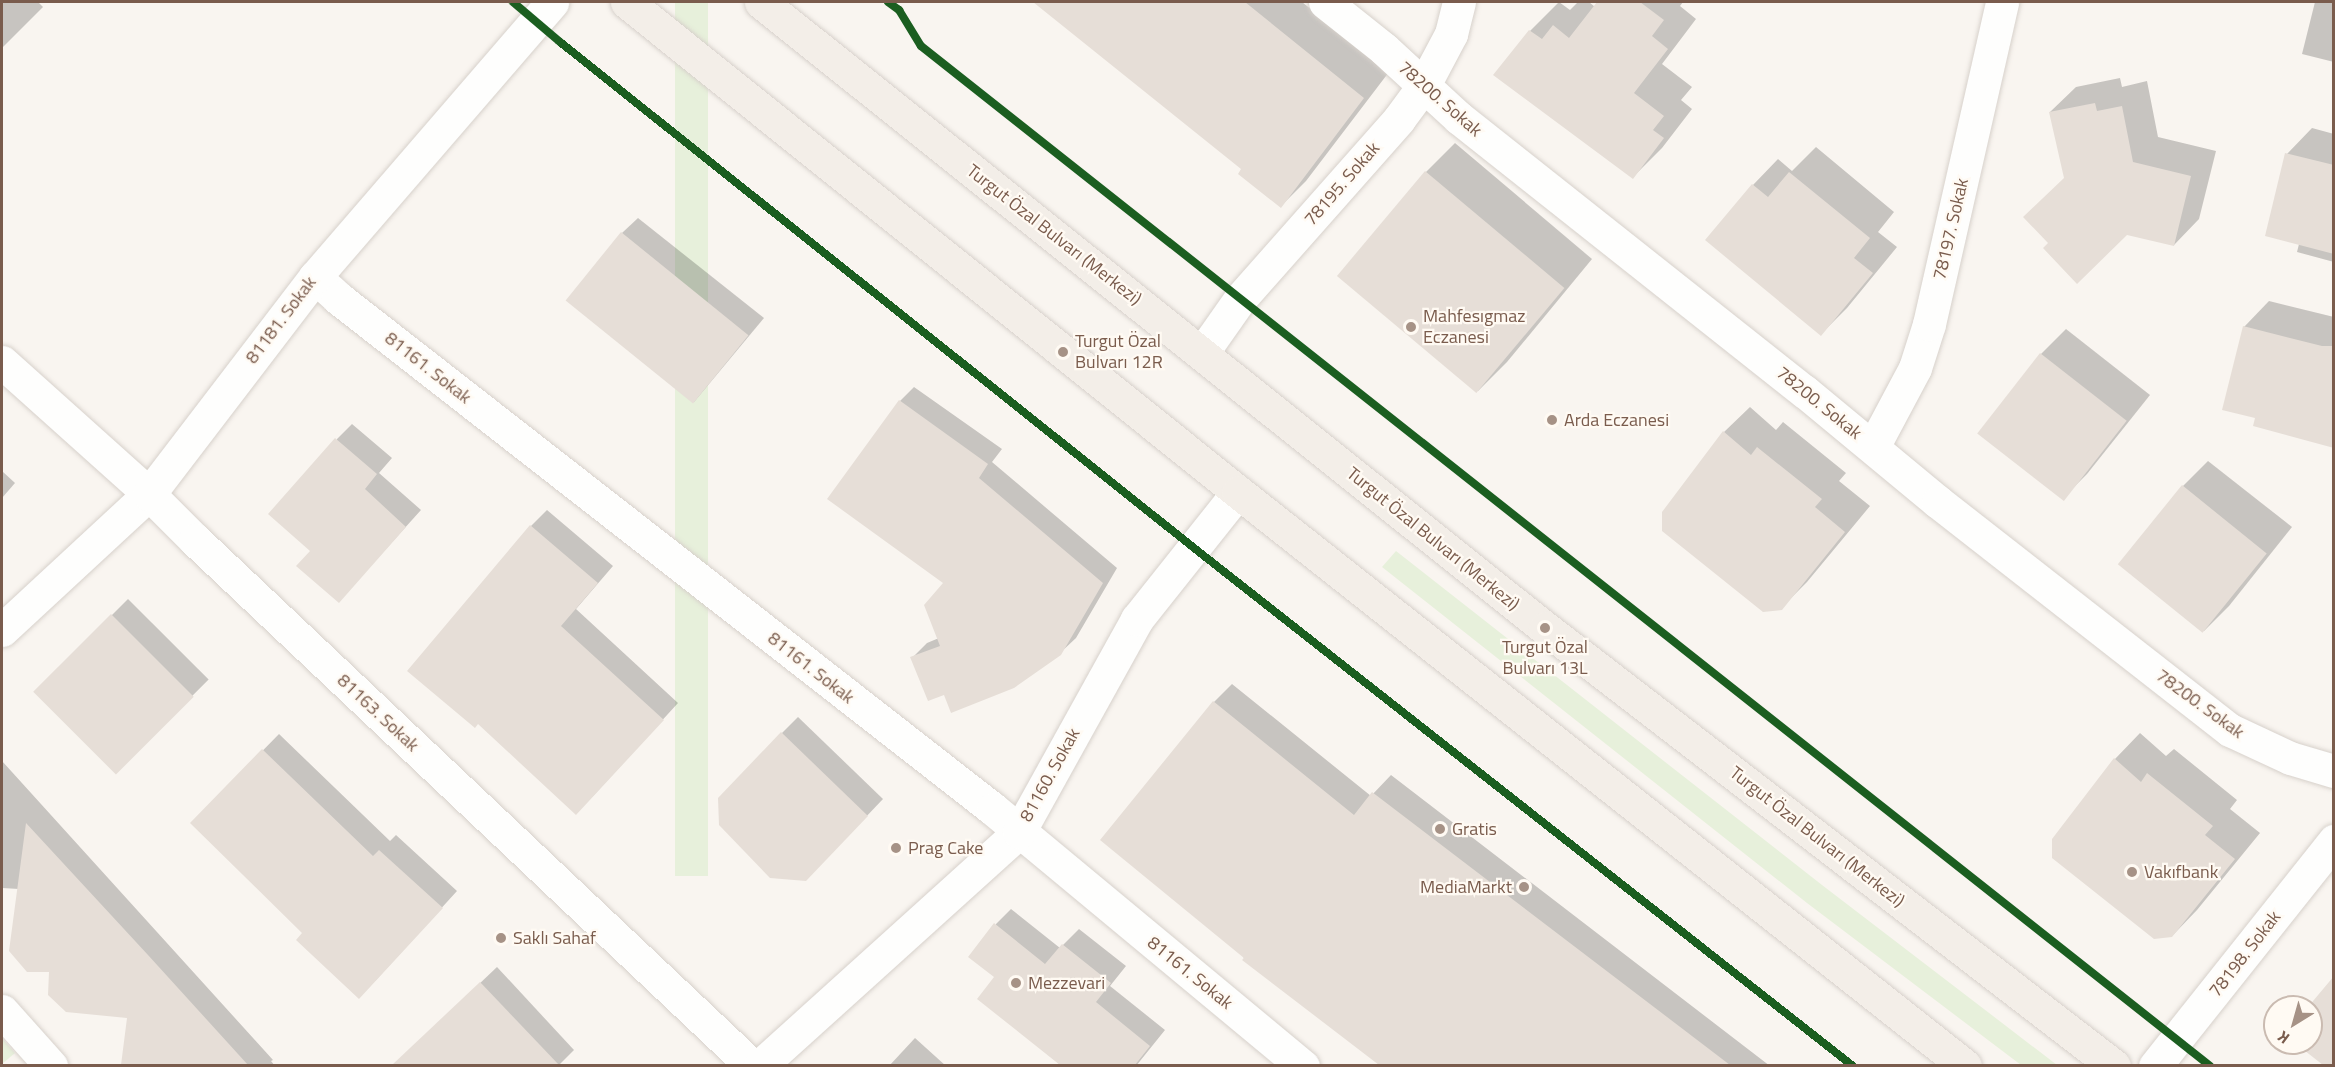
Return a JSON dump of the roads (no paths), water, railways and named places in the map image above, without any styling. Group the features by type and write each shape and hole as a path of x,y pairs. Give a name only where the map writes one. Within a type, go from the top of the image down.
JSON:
{"main road":[{"path":"627,2 1238,492 1965,1065"},
{"name":"Turgut Özal Bulvarı (Merkezi)","path":"761,2 1545,627 2114,1065"}],"street":[{"name":"81181. Sokak","path":"2,630 150,494 315,277 552,2"},
{"name":"78200. Sokak","path":"1325,2 1424,85 1459,118 1873,447 1938,502 2230,730 2290,758 2334,771"},
{"name":"78195. Sokak","path":"1202,353 1239,299 1399,119 1424,85 1451,34 1460,2"},
{"name":"78197. Sokak","path":"1873,447 1915,368 1929,324 2002,2"},
{"name":"81161. Sokak","path":"315,277 1019,832 1303,1065"},
{"name":"81163. Sokak","path":"2,362 150,494 195,540 752,1065"},
{"name":"81160. Sokak","path":"760,1065 1019,832 1137,619 1238,492"},
{"name":"78198. Sokak","path":"2155,1065 2334,841"},
{"path":"2,1011 43,1063"}],"place":[{"name":"Mahfesıgmaz Eczanesi","path":"1411,327"},
{"name":"Turgut Özal Bulvarı 12R","path":"1063,352"},
{"name":"Arda Eczanesi","path":"1552,420"},
{"name":"Turgut Özal Bulvarı 13L","path":"1545,628"},
{"name":"Gratis","path":"1440,829"},
{"name":"Prag Cake","path":"896,848"},
{"name":"Vakıfbank","path":"2132,872"},
{"name":"MediaMarkt","path":"1524,887"},
{"name":"Saklı Sahaf","path":"501,938"},
{"name":"Mezzevari","path":"1016,983"}]}
